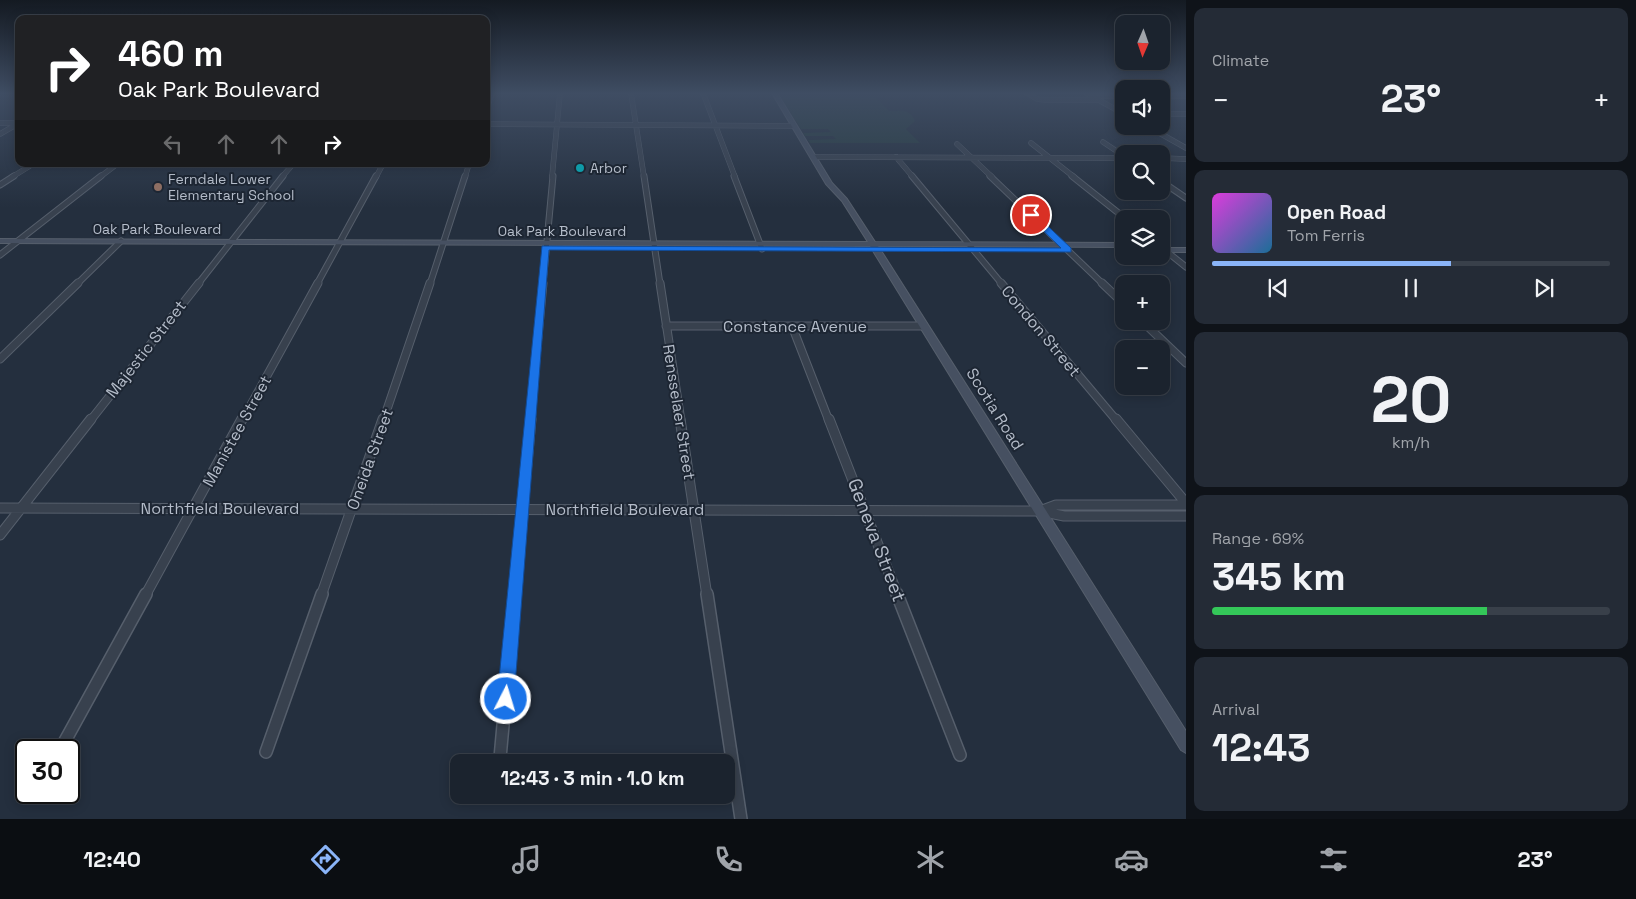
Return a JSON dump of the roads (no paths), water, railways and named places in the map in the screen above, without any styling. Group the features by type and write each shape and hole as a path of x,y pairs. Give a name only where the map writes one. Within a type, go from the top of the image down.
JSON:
{"street":[{"path":"500,754 556,131"},
{"name":"Rensselaer Street","path":"637,131 741,819"},
{"path":"717,131 761,247"},
{"name":"Scotia Road","path":"797,131 829,184 845,200 875,247 1186,745"},
{"path":"1163,135 1186,148"},
{"path":"1103,142 1115,151"},
{"path":"1031,143 1115,210"},
{"path":"957,144 1115,295"},
{"path":"813,157 1115,157"},
{"name":"Condon Street","path":"896,158 1186,504"},
{"path":"1170,158 1186,158"},
{"path":"0,185 28,167"},
{"path":"0,255 113,167"},
{"name":"Majestic Street","path":"0,535 291,167"},
{"name":"Manistee Street","path":"66,739 382,167"},
{"name":"Oneida Street","path":"266,752 412,339 468,167"},
{"path":"1170,187 1186,198"},
{"name":"Oak Park Boulevard","path":"0,241 15,243 545,246 971,248 1115,246"},
{"name":"Oak Park Boulevard","path":"0,245 15,243"},
{"path":"0,359 119,243"},
{"path":"1170,247 1186,246"},
{"name":"Oak Park Boulevard","path":"1066,248 1115,250"},
{"path":"1170,249 1186,250"},
{"path":"1170,254 1186,267"},
{"name":"Constance Avenue","path":"666,326 924,326"},
{"name":"Geneva Street","path":"792,326 960,755"},
{"path":"1151,330 1186,363"},
{"name":"Northfield Boulevard","path":"1040,511 1056,505 1186,504"},
{"name":"Northfield Boulevard","path":"0,508 1040,511 1064,516 1186,516"}],"place":[{"name":"Arbor","path":"580,168"},
{"name":"Ferndale Lower Elementary School","path":"158,187"}]}
